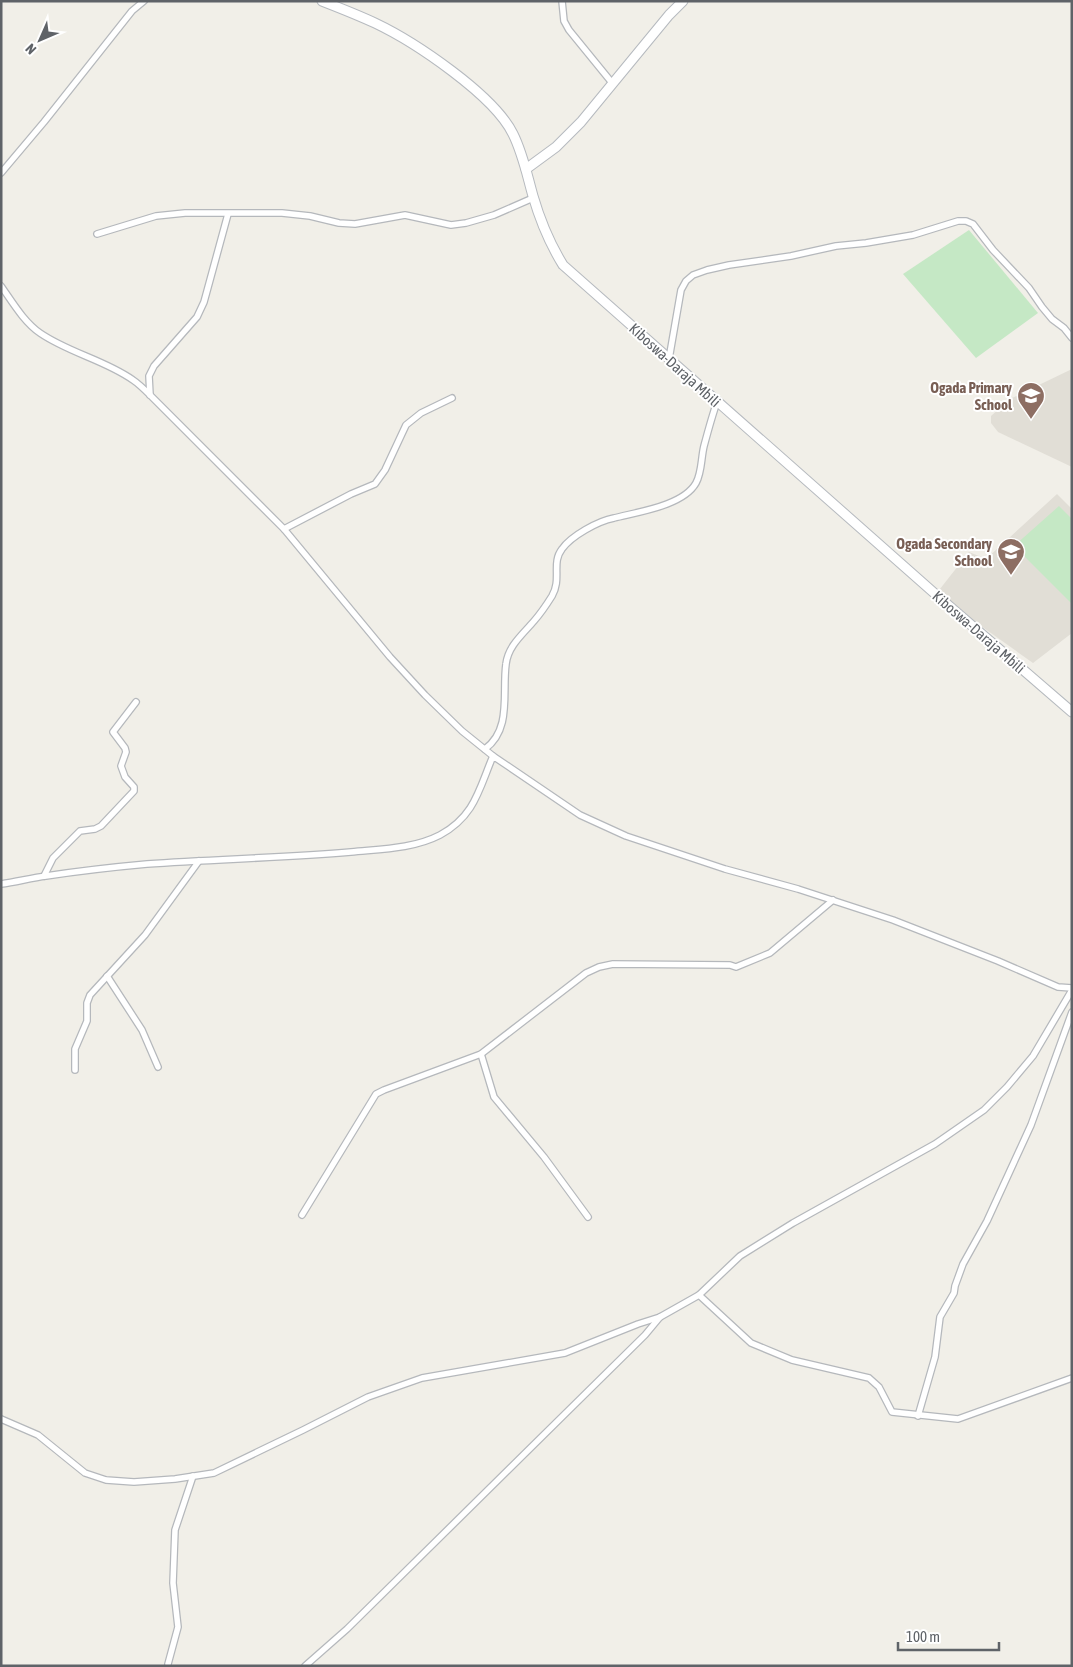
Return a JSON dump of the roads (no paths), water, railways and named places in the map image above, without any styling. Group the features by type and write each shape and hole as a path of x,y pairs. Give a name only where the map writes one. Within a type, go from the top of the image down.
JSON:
{"main road":[{"name":"Kiboswa-Daraja Mbili","path":"322,1 376,23 423,51 493,105 512,133 553,248 563,265 932,592 1072,712"},
{"path":"526,169 556,147 581,122 668,16 683,1"}],"street":[{"path":"1,173 132,11 144,1"},
{"path":"562,1 564,21 569,30 613,84"},
{"path":"97,234 156,216 184,213 282,213 355,224 405,215 451,225 494,215 534,198"},
{"path":"150,395 149,376 154,366 197,317 204,302 228,214"},
{"path":"669,360 681,290 686,281 693,275 729,265 791,256 836,246 913,235 958,221 974,224 993,250 1030,288 1042,308 1072,338"},
{"path":"1,286 21,314 39,332 62,346 133,380 150,395 284,529 390,657 462,731 492,756 580,815 626,836 724,869 798,889 893,920 1071,992 1032,1056 1007,1087 984,1110 935,1144 793,1223 740,1256 699,1295 660,1318 638,1324 565,1353 422,1378 368,1397 214,1473 134,1482 106,1480 85,1473 38,1435 1,1419"},
{"path":"284,529 351,494 375,484 385,470 406,425 421,413 452,398"},
{"path":"486,750 497,737 505,710 507,654 512,645 535,619 556,588 558,579 557,557 562,549 571,540 597,524 612,518 641,513 682,496 690,490 698,478 704,446 716,402"},
{"path":"44,876 53,858 80,831 95,829 101,826 134,791 134,787 125,777 121,766 126,752 125,748 113,732 136,702"},
{"path":"1,884 44,876 146,864 346,852 399,847 427,840 453,827 468,812 480,790 492,756"},
{"path":"75,1070 75,1050 87,1021 88,999 97,986 145,935 199,861"},
{"path":"302,1215 376,1094 481,1054 592,970 613,964 730,965 736,967 770,954 833,900"},
{"path":"108,976 142,1030 158,1067"},
{"path":"918,1416 935,1357 940,1317 954,1292 964,1264 987,1221 1031,1125 1072,1012"},
{"path":"481,1054 494,1097 544,1157 588,1216"},
{"path":"699,1295 752,1343 792,1360 869,1378 879,1387 892,1412 958,1420 1072,1378"},
{"path":"305,1666 347,1629 660,1318"},
{"path":"168,1664 178,1627 173,1583 175,1530 193,1476"}],"place":[{"name":"Ogada Primary School","path":"1031,420"},
{"name":"Ogada Secondary School","path":"1011,576"}]}
